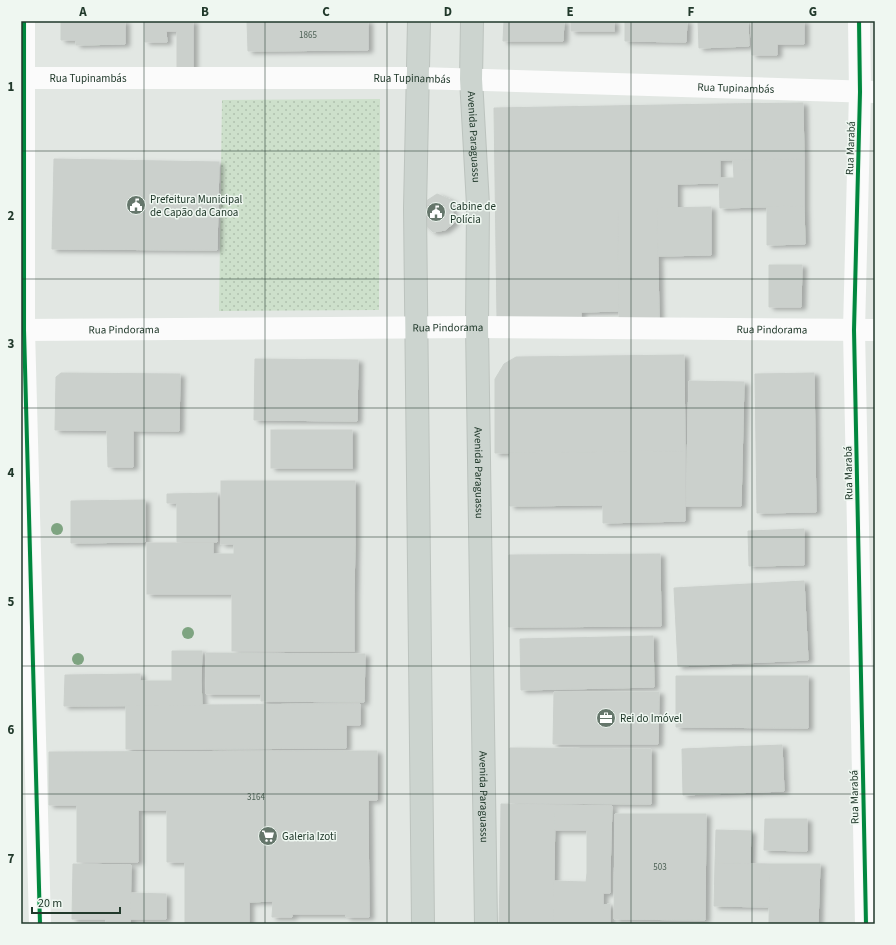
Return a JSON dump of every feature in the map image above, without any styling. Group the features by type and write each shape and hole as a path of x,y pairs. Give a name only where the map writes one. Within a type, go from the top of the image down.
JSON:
{"main road":[{"path":"419,21 419,78 415,208 423,924"},
{"name":"Avenida Paraguassu","path":"472,21 472,79 478,205 477,327 486,924"}],"street":[{"path":"24,21 22,78 23,330 40,924"},
{"name":"Rua Marabá","path":"859,21 868,92 864,330 866,924"},
{"name":"Rua Tupinambás","path":"22,78 419,78 868,92"},
{"name":"Rua Pindorama","path":"23,330 417,327 864,330"}],"green space":[{"path":"380,99 379,310 219,311 222,100"}],"building":[{"path":"61,21 125,21 125,44 76,45 76,40 61,40"},
{"path":"145,21 177,21 177,31 166,31 167,42 145,42"},
{"path":"177,21 193,21 193,68 177,68"},
{"path":"247,21 368,21 368,50 248,51"},
{"path":"504,21 564,21 563,41 503,41"},
{"path":"571,21 614,21 614,31 571,31"},
{"path":"625,21 687,21 686,42 625,41"},
{"path":"698,21 748,21 749,46 699,48"},
{"path":"751,21 804,21 804,44 777,44 777,55 752,55"},
{"path":"803,103 804,159 719,160 719,104"},
{"path":"719,104 720,183 677,184 677,208 618,208 619,311 581,312 581,318 497,319 494,108"},
{"name":"Prefeitura Municipal de Capão da Canoa","path":"54,159 219,162 217,250 52,249"},
{"path":"804,159 804,206 720,208 719,178 734,178 733,160"},
{"name":"Cabine de Polícia","path":"437,194 451,200 454,223 445,230 433,232 420,220 420,205"},
{"path":"804,206 805,244 767,245 767,207"},
{"path":"711,207 711,255 658,256 657,208"},
{"path":"618,208 657,208 659,318 619,319"},
{"path":"769,265 802,265 801,307 769,307"},
{"path":"684,355 685,451 495,453 495,379 504,364 516,357"},
{"path":"255,359 358,360 357,421 254,420"},
{"path":"61,373 180,374 179,431 55,430 56,377"},
{"path":"814,373 816,512 757,513 755,374"},
{"path":"689,381 744,382 741,506 686,506"},
{"path":"107,430 133,430 133,467 108,467"},
{"path":"271,430 352,430 352,468 271,468"},
{"path":"685,451 685,521 603,523 603,505 510,506 510,453"},
{"path":"221,481 355,481 355,544 221,544"},
{"path":"217,493 217,542 177,542 177,503 167,503 167,494"},
{"path":"145,500 145,542 71,543 71,501"},
{"path":"804,529 804,565 749,566 748,531"},
{"path":"147,543 213,543 213,594 147,594"},
{"path":"234,544 355,544 354,594 213,594 213,554 234,554"},
{"path":"660,554 661,626 509,627 509,555"},
{"path":"804,581 808,660 678,666 674,588"},
{"path":"232,594 354,594 354,651 232,651"},
{"path":"653,636 654,687 521,690 520,639"},
{"path":"172,651 202,651 201,681 172,681"},
{"path":"206,653 365,654 364,702 261,701 261,694 206,694"},
{"path":"140,674 140,681 201,681 202,705 64,706 65,675"},
{"path":"676,676 808,676 808,728 676,727"},
{"name":"Rei do Imóvel","path":"554,692 659,692 658,744 553,744"},
{"path":"360,704 360,725 346,725 346,748 202,749 202,705"},
{"path":"202,705 202,749 126,749 126,706"},
{"path":"782,745 784,791 683,795 682,749"},
{"path":"510,748 651,749 651,804 510,803"},
{"name":"Galeria Izoti","path":"377,751 377,800 368,800 369,917 346,917 346,914 292,914 292,917 272,917 273,901 249,902 249,924 185,924 185,862 167,862 167,810 138,810 138,862 77,862 77,805 49,805 49,752"},
{"path":"501,804 555,805 554,881 500,881"},
{"path":"555,805 612,806 610,873 587,873 587,830 555,830"},
{"path":"615,814 706,814 705,920 614,919"},
{"path":"765,819 807,819 807,851 764,850"},
{"path":"716,830 751,831 750,863 715,863"},
{"path":"715,863 770,864 769,907 714,906"},
{"path":"73,864 131,865 130,924 106,924 106,919 72,919"},
{"path":"770,864 820,864 818,924 769,923"},
{"path":"587,873 610,873 610,893 603,893 603,905 610,904 610,924 553,924 554,881 586,882"},
{"path":"500,881 554,881 553,924 499,924"},
{"path":"131,893 166,894 166,919 130,919"}],"cycle path":[{"path":"24,21 24,330 40,924"},
{"path":"859,21 860,92 854,330 866,924"}],"place":[{"name":"Prefeitura Municipal de Capão da Canoa","path":"136,205"},
{"name":"Cabine de Polícia","path":"436,212"},
{"name":"Rei do Imóvel","path":"606,718"},
{"name":"Galeria Izoti","path":"268,836"}]}
